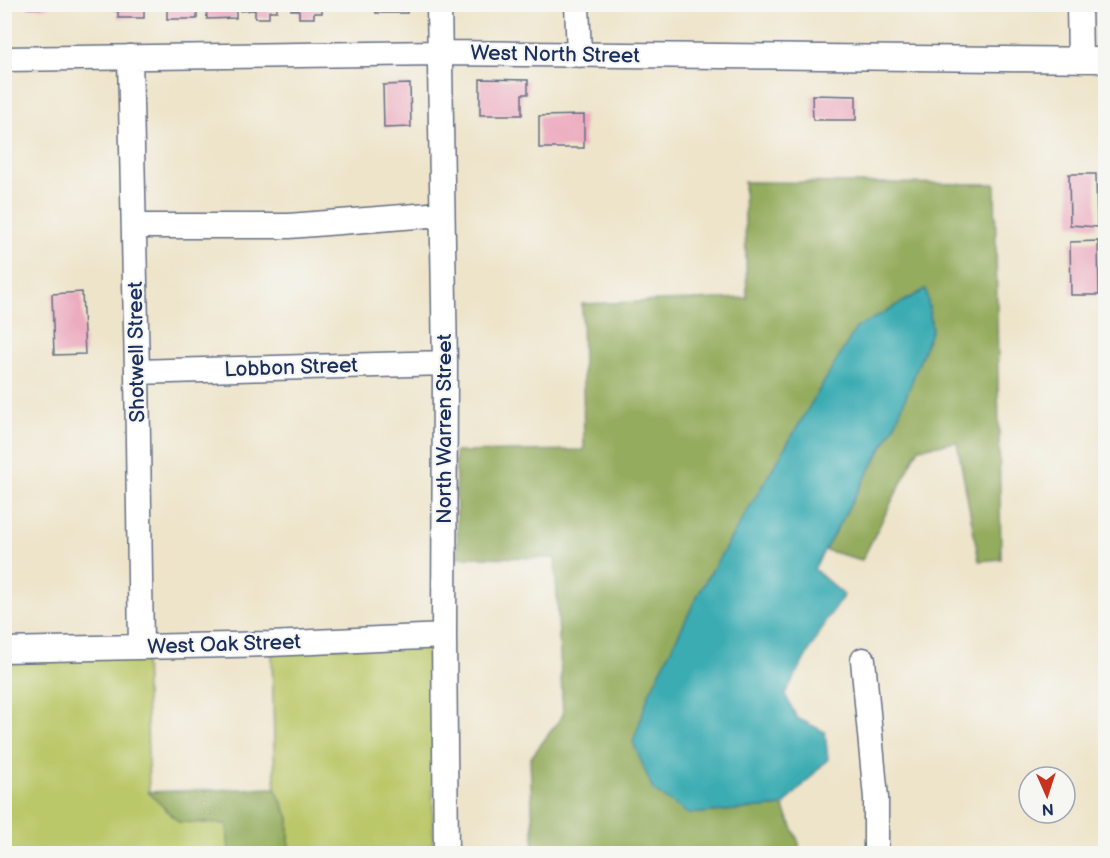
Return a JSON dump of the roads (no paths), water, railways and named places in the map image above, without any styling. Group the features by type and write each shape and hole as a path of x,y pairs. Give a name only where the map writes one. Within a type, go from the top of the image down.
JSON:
{"street":[{"name":"North Warren Street","path":"439,4 445,363 446,854"},
{"path":"577,4 579,55"},
{"path":"1079,4 1080,60"},
{"name":"West North Street","path":"4,59 439,53 1106,60"},
{"name":"Shotwell Street","path":"130,57 141,647"},
{"path":"134,226 289,226 442,214"},
{"name":"Lobbon Street","path":"137,372 445,363"},
{"name":"West Oak Street","path":"4,650 270,644 444,636"},
{"path":"863,660 876,798 876,854"}],"water":[{"path":"926,289 932,329 895,425 814,569 844,595 827,619 785,694 797,718 825,732 828,759 783,806 688,814 653,790 633,742 649,694 702,587 856,328"}]}
